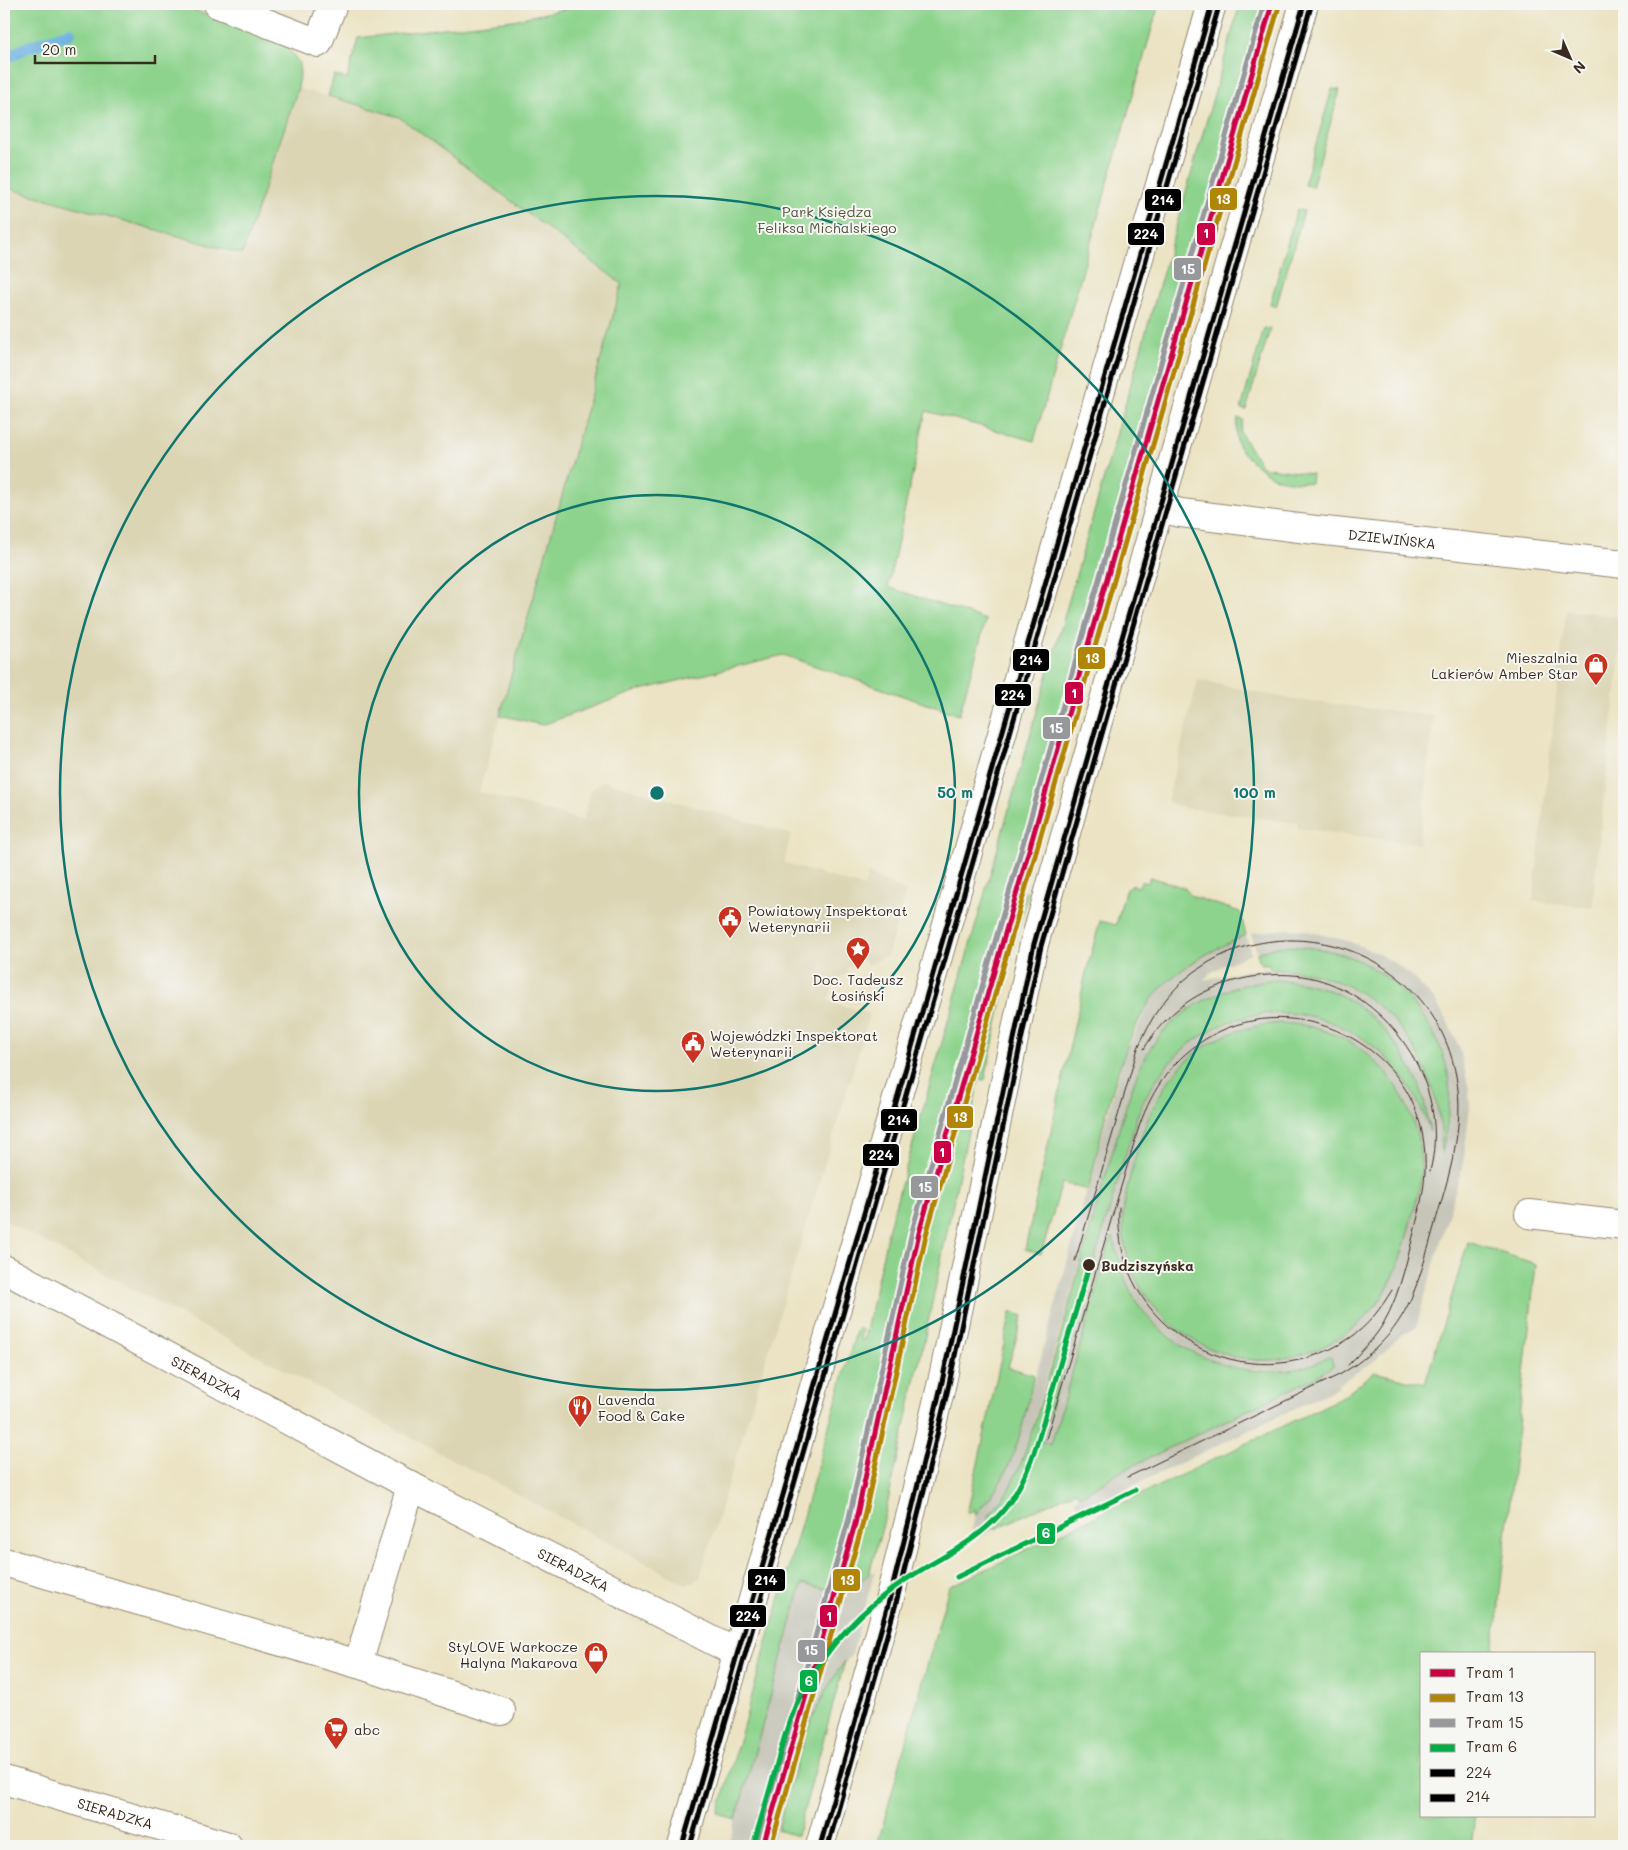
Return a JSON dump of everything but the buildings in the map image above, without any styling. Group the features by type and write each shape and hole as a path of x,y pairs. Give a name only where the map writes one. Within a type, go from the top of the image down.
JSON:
{"street":[{"path":"218,4 318,43 334,4"},
{"path":"682,1846 1212,4"},
{"path":"820,1846 896,1576 940,1392 1034,944 1304,4"},
{"name":"DZIEWIŃSKA","path":"1159,508 1181,513 1289,527 1624,564"},
{"path":"1529,1214 1624,1225"},
{"name":"SIERADZKA","path":"4,1269 411,1486 737,1653"},
{"path":"358,1664 411,1486"},
{"path":"4,1562 358,1664 501,1711"},
{"name":"SIERADZKA","path":"4,1780 228,1846"}],"shaded area":[{"path":"298,88 399,117 622,283 479,792 583,821 591,790 603,781 791,834 784,863 864,887 868,874 906,892 887,956 867,965 865,960 847,968 848,973 834,980 828,1001 870,1014 700,1577 687,1585 4,1220 4,187 242,253"},
{"path":"1566,610 1624,617 1592,908 1533,901"},
{"path":"1198,680 1290,699 1434,716 1419,844 1297,828 1297,823 1186,808 1167,802"},
{"path":"1284,929 1303,930 1348,941 1379,954 1410,975 1434,999 1460,1049 1469,1090 1470,1107 1463,1164 1416,1327 1400,1336 1376,1360 1338,1384 1339,1387 1078,1512 1075,1499 1122,1471 1327,1371 1328,1357 1307,1366 1281,1370 1251,1369 1217,1363 1182,1347 1156,1326 1140,1306 1126,1282 1115,1244 1111,1239 1051,1445 1040,1441 1136,1116 1158,1075 1170,1061 1204,1034 1250,1016 1292,1013 1318,1018 1345,1028 1380,1051 1398,1070 1414,1092 1429,1128 1420,1087 1399,1049 1375,1020 1345,998 1316,986 1290,981 1267,980 1211,997 1193,1006 1152,1046 1143,1061 1131,1090 1022,1461 1008,1491 988,1517 995,1529 970,1541 975,1515 1001,1481 1016,1448 1124,1056 1149,1003 1158,991 1181,970 1219,946 1246,935 1251,954 1224,965 1210,973 1204,980 1243,971 1270,968 1299,970 1335,981 1375,1003 1395,1020 1404,1031 1425,1068 1440,1119 1442,1152 1449,1117 1449,1082 1443,1055 1431,1027 1403,992 1366,964 1343,954 1316,948 1285,946 1257,953 1251,933","holes":["1281,1023 1313,1028 1339,1036 1359,1049 1385,1071 1419,1142 1421,1179 1403,1249 1366,1316 1345,1334 1322,1347 1294,1356 1262,1360 1221,1353 1199,1343 1162,1317 1147,1297 1137,1279 1125,1240 1131,1172 1139,1140 1155,1101 1173,1074 1199,1050 1217,1039 1256,1026"]},
{"path":"875,1570 852,1654 834,1676 818,1706 799,1752 778,1830 775,1830 771,1846 728,1846 802,1584 844,1593 848,1592"}],"green space":[{"path":"4,4 178,4 286,45 299,63 298,88 242,254 4,187"},
{"name":"Park Księdza Feliksa Michalskiego","path":"588,4 1159,4 1034,441 926,411 888,587 986,620 959,715 783,655 637,691 542,725 500,715 622,284 399,117 328,96 334,75 347,79 358,38 513,20"},
{"path":"1240,4 1276,4 983,1021 987,1022 1025,891 1028,893 1010,963 985,1080 979,1079 926,1332 882,1528 869,1574 848,1592 843,1593 802,1584 736,1819 718,1814 857,1328 862,1329 860,1339 864,1340 889,1227"},
{"path":"1332,89 1340,90 1312,187 1304,185"},
{"path":"1297,209 1304,211 1276,307 1270,304"},
{"path":"1264,328 1270,329 1246,410 1241,409"},
{"path":"1238,418 1243,420 1240,432 1262,467 1312,474 1311,483 1276,478 1255,464 1244,454 1238,445 1236,432"},
{"path":"1150,877 1185,888 1191,896 1240,912 1246,935 1211,952 1179,972 1159,990 1145,1009 1133,1032 1114,1085 1088,1190 1062,1183 1041,1254 1025,1249 1086,973 1100,921 1116,925 1125,891 1133,885 1139,887 1141,881 1148,883"},
{"path":"1285,946 1328,950 1361,962 1380,973 1413,1003 1427,1022 1445,1061 1449,1082 1449,1101 1442,1154 1440,1121 1431,1084 1418,1056 1402,1031 1383,1010 1359,993 1333,980 1303,972 1270,968 1269,964 1260,964 1257,953"},
{"path":"1267,980 1304,983 1334,992 1365,1012 1379,1025 1403,1054 1412,1070 1425,1103 1430,1132 1407,1083 1373,1046 1333,1023 1288,1013 1244,1018 1201,1036 1165,1069 1137,1116 1041,1441 1051,1445 1113,1237 1125,1279 1134,1298 1148,1317 1165,1334 1185,1348 1207,1359 1231,1367 1256,1371 1281,1371 1306,1366 1328,1357 1331,1358 1333,1366 1314,1378 1122,1471 1080,1496 1076,1491 995,1529 988,1517 1008,1491 1022,1461 1122,1119 1142,1063 1163,1032 1188,1010 1217,994"},
{"path":"1281,1023 1325,1031 1364,1051 1380,1066 1394,1083 1405,1102 1413,1122 1419,1143 1420,1180 1400,1260 1389,1286 1372,1310 1342,1336 1305,1354 1266,1360 1246,1359 1222,1353 1200,1344 1179,1330 1161,1314 1146,1295 1134,1274 1126,1251 1123,1226 1124,1209 1128,1183 1135,1158 1154,1105 1168,1083 1184,1064 1203,1048 1225,1036 1251,1027"},
{"path":"1468,1242 1536,1264 1493,1652 1420,1652 1420,1818 1475,1818 1471,1846 877,1846 949,1587 1343,1397 1374,1372 1425,1384"},
{"path":"1011,1312 1023,1316 1008,1367 1034,1375 1021,1430 1007,1469 995,1490 975,1515 975,1509 967,1514"},
{"path":"845,1661 797,1836 778,1830 796,1764 812,1721 832,1680"}],"waterway":[{"path":"4,59 28,47 70,33"}],"tram line":[{"name":"15","path":"756,1844 848,1522 912,1231 1264,4"},
{"name":"1","path":"763,1846 855,1524 919,1233 1272,4"},
{"name":"13","path":"771,1846 862,1526 926,1235 1279,6"},
{"path":"1075,1261 1138,1048 1162,1004 1204,965 1246,946 1291,940 1335,946 1377,963 1413,991 1440,1029 1456,1076 1459,1114 1450,1171 1420,1274 1404,1312 1394,1329 1380,1344 1363,1359 1341,1374 1128,1477"},
{"path":"1144,1049 1159,1028 1177,1010 1187,1002 1221,985 1247,978 1275,975 1303,976 1329,983 1355,996 1378,1013 1398,1034 1414,1059 1426,1085 1433,1113 1434,1142 1430,1171"},
{"path":"1046,1439 1142,1119 1162,1080 1180,1058 1204,1040 1236,1025 1270,1019 1304,1021 1337,1030 1366,1047 1391,1070 1411,1099 1422,1132 1425,1174 1418,1215"},
{"path":"1119,1207 1122,1251 1137,1289 1162,1321 1193,1344 1230,1359 1270,1364 1310,1357 1357,1333 1374,1316 1392,1290"},
{"path":"1348,1365 1376,1335 1390,1311 1409,1253 1420,1209"},
{"name":"6","path":"753,1846 791,1718 801,1694 822,1660 847,1630 876,1602 891,1590 981,1532 994,1521 1015,1495 1039,1439 1089,1265"},
{"name":"6","path":"957,1577 1135,1490"}],"transit line":[{"name":"224","path":"682,1846 1212,4"},
{"name":"224","path":"820,1846 889,1601 913,1505 942,1382 1034,944 1304,4"},
{"name":"214","path":"690,1846 1219,6"},
{"name":"214","path":"828,1846 896,1603 920,1507 949,1384 1041,946 1311,6"}],"place":[{"name":"Mieszalnia Lakierów Amber Star","path":"1596,686"},
{"name":"Powiatowy Inspektorat Weterynarii","path":"730,939"},
{"name":"Doc. Tadeusz Łosiński","path":"858,970"},
{"name":"Wojewódzki Inspektorat Weterynarii","path":"693,1064"},
{"name":"Budziszyńska","path":"1089,1265"},
{"name":"Lavenda Food & Cake","path":"580,1428"},
{"name":"StyLOVE Warkocze Halyna Makarova","path":"596,1675"},
{"name":"abc","path":"336,1750"}]}
